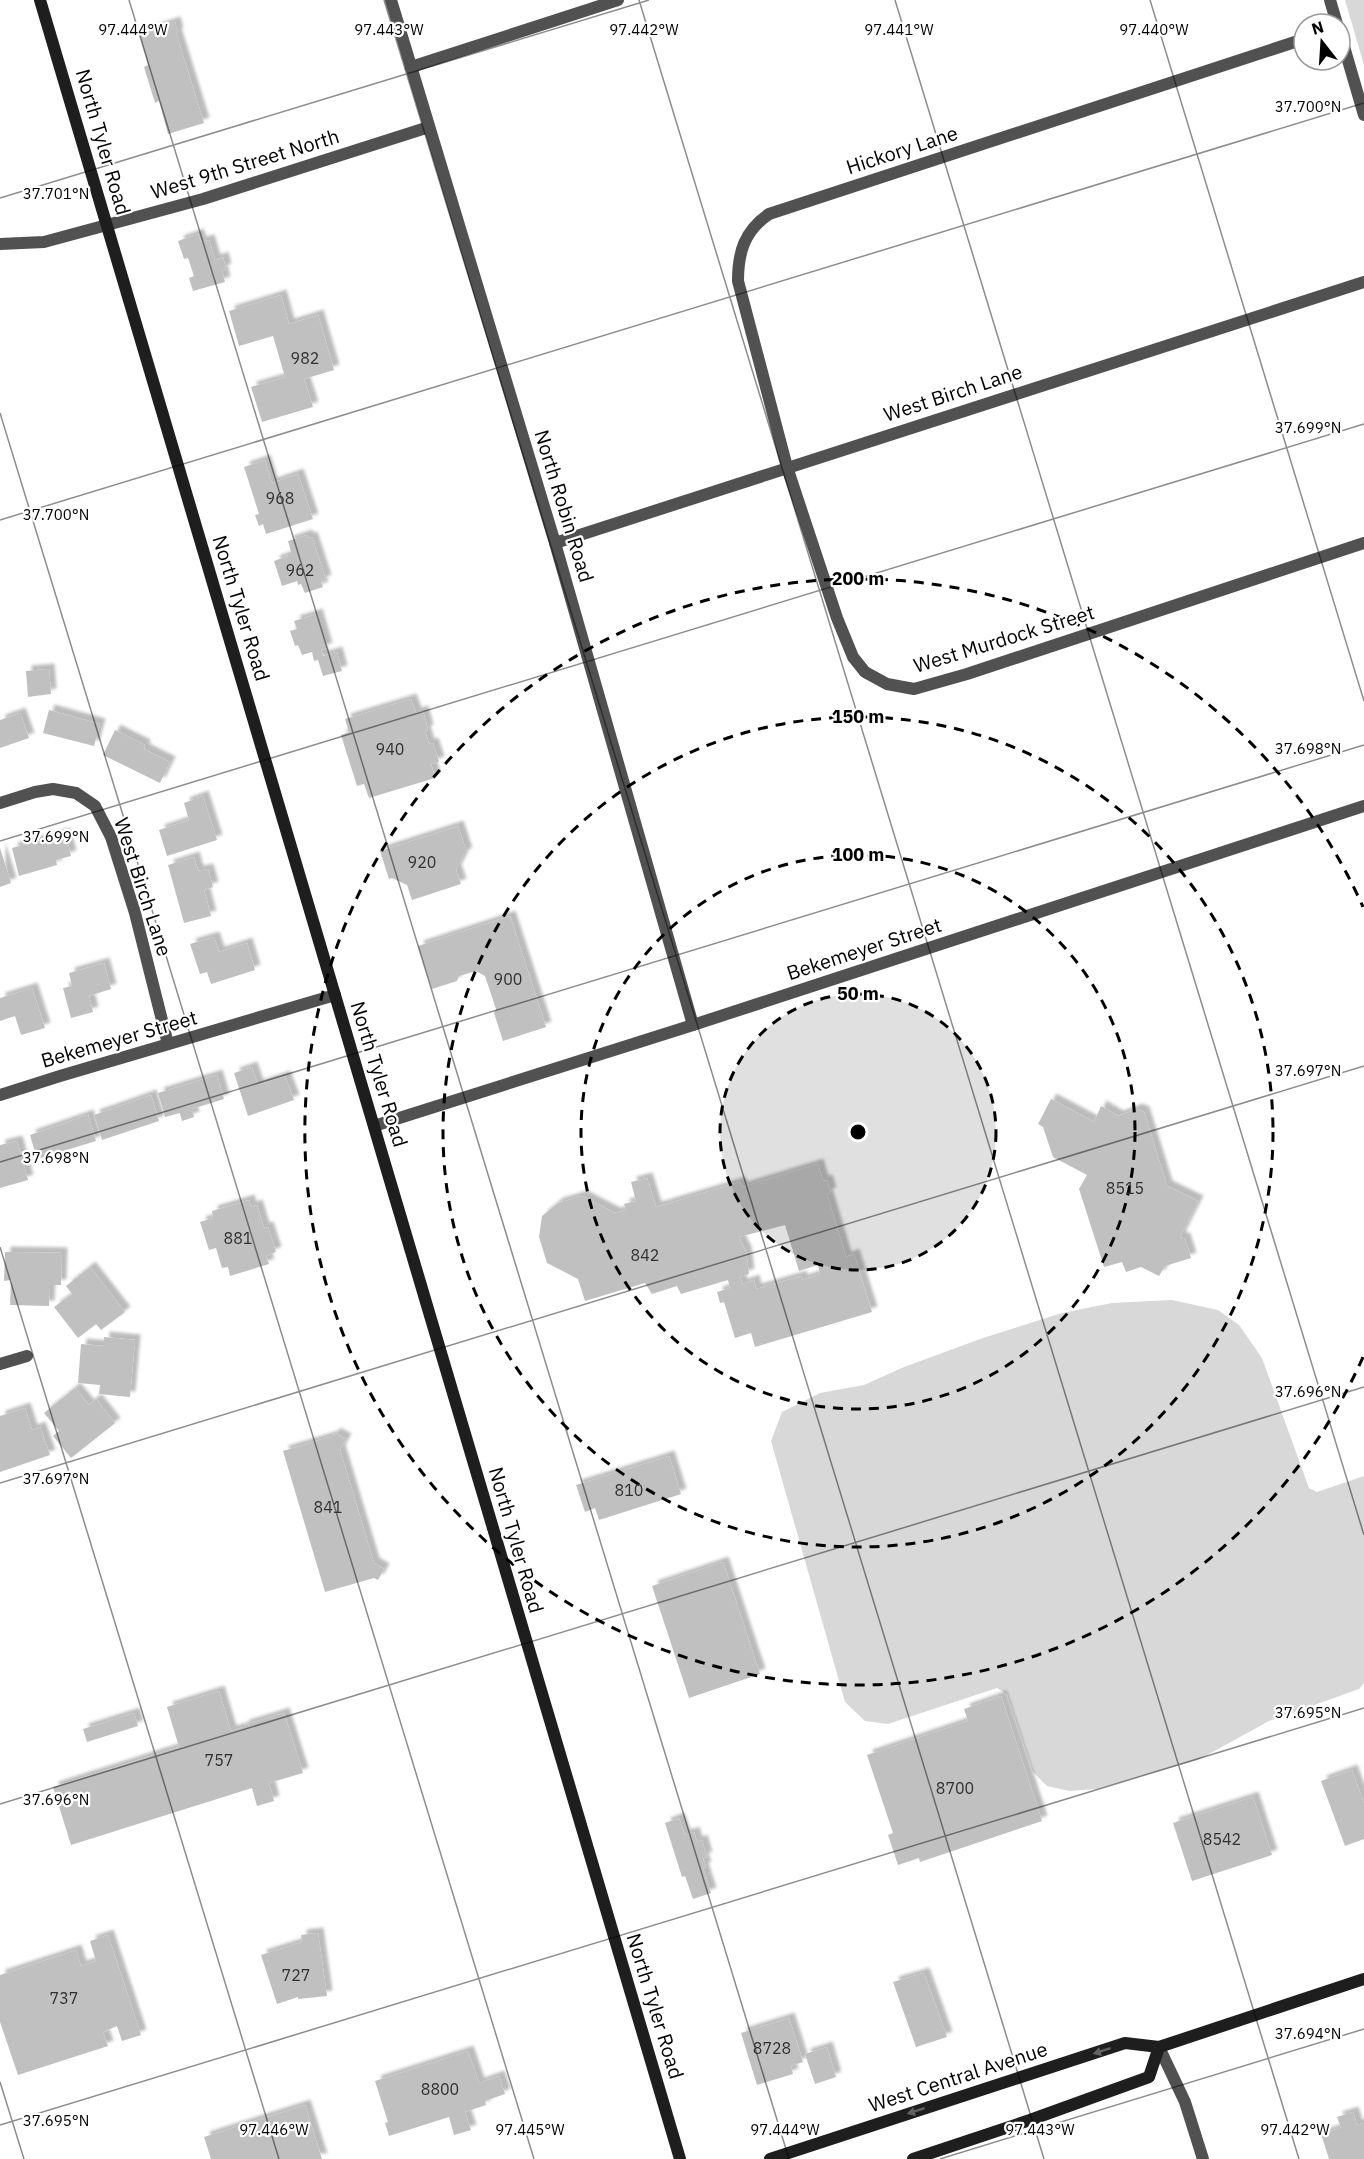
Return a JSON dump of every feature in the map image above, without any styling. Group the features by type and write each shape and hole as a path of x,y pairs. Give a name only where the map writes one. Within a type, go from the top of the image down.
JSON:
{"main road":[{"name":"North Tyler Road","path":"40,0 680,2159"},
{"name":"West Central Avenue","path":"770,2159 1125,2043 1159,2047 1364,1979"},
{"path":"913,2159 1149,2077 1159,2047"}],"street":[{"name":"North Robin Road","path":"391,0 555,543 693,1025"},
{"path":"411,67 618,0"},
{"name":"Hickory Lane","path":"787,467 738,281 738,259 744,242 757,222 768,214 784,208 1292,43"},
{"path":"1351,72 1364,115"},
{"name":"West 9th Street North","path":"0,244 44,242 203,199 429,127"},
{"name":"West Birch Lane","path":"555,543 1364,282"},
{"name":"West Murdock Street","path":"787,467 837,618 853,657 865,672 887,684 914,689 967,674 1364,543"},
{"name":"West Birch Lane","path":"0,803 53,789 76,793 95,806 111,837 135,913 168,1044"},
{"name":"Bekemeyer Street","path":"374,1126 693,1025 1364,806"},
{"name":"Bekemeyer Street","path":"0,1095 335,996"},
{"path":"0,1364 27,1356"},
{"path":"1159,2047 1185,2102 1203,2159"}],"shaded area":[{"path":"1345,0 1364,0 1364,65 1352,24 1352,12 1349,12"},
{"path":"1172,1300 1218,1310 1239,1325 1262,1358 1309,1488 1317,1492 1364,1476 1364,1683 1359,1689 1269,1721 1198,1760 1097,1789 1069,1791 1047,1786 1033,1772 1007,1694 997,1688 888,1724 865,1721 845,1702 771,1441 782,1412 820,1393 864,1385 904,1367 983,1338 1062,1313 1112,1303"}],"building":[{"path":"175,22 178,33 176,33 204,123 168,134 159,101 155,103 144,67 148,65 139,33"},
{"path":"198,234 201,242 209,240 215,260 223,257 226,269 222,270 225,282 193,291 189,278 194,276 188,258 184,259 178,241"},
{"path":"281,295 289,324 318,315 334,370 304,379 313,407 262,422 251,387 285,377 273,336 239,346 229,311"},
{"path":"265,460 272,483 298,474 313,519 266,534 263,524 259,526 255,515 259,514 244,467"},
{"path":"307,535 308,538 312,537 326,580 321,582 323,587 305,593 297,581 282,586 274,561 288,556 287,553 291,552 288,541"},
{"path":"317,614 327,648 321,650 323,656 337,652 342,671 323,676 318,660 314,661 312,652 302,655 298,645 295,646 290,631 297,629 294,621"},
{"path":"49,669 51,694 28,697 26,671"},
{"path":"411,699 416,713 423,711 429,744 433,743 439,762 431,764 435,778 369,798 364,784 357,786 341,735 349,732 345,719"},
{"path":"49,710 100,724 94,746 43,733"},
{"path":"20,713 29,738 0,748 0,720"},
{"path":"115,730 145,745 144,749 170,762 160,783 103,755"},
{"path":"203,796 217,840 167,856 159,830 189,820 184,803"},
{"path":"458,826 467,853 464,854 456,870 461,884 412,900 407,885 392,878 389,879 380,851"},
{"path":"65,833 71,856 56,860 57,865 19,876 12,848"},
{"path":"0,848 11,883 0,887"},
{"path":"194,857 198,871 208,869 213,887 204,890 211,916 184,923 168,865"},
{"path":"510,916 546,1027 503,1041 485,976 476,971 459,976 457,981 432,989 418,946"},
{"path":"214,937 219,952 247,943 255,970 211,984 207,972 200,974 190,944"},
{"path":"104,963 111,989 89,996 93,1012 71,1018 63,988 72,986 69,973"},
{"path":"32,988 45,1028 21,1035 15,1016 0,1021 0,998"},
{"path":"252,1067 258,1085 285,1076 294,1100 248,1116 234,1073"},
{"path":"217,1075 224,1099 192,1109 194,1117 182,1121 180,1113 165,1117 158,1093"},
{"path":"151,1095 159,1121 102,1140 94,1115"},
{"path":"1051,1099 1094,1122 1101,1106 1118,1116 1137,1109 1144,1112 1167,1186 1198,1201 1180,1237 1185,1239 1191,1258 1165,1266 1159,1276 1141,1267 1126,1272 1122,1262 1104,1267 1079,1189 1087,1175 1053,1157 1043,1127 1038,1124"},
{"path":"88,1115 96,1141 37,1159 30,1135"},
{"path":"17,1141 28,1180 0,1188 0,1145"},
{"path":"818,1164 823,1181 827,1180 831,1193 827,1194 846,1257 854,1254 872,1312 755,1347 751,1333 735,1338 724,1302 720,1303 717,1292 730,1288 728,1280 681,1294 677,1286 652,1294 645,1283 585,1301 578,1279 547,1263 539,1237 542,1216 558,1203 582,1196 615,1213 626,1210 624,1204 636,1201 631,1182 647,1178 656,1207 740,1182 742,1187","holes":["785,1225 799,1271 818,1265 820,1274 802,1280 801,1276 756,1289 754,1280 742,1284 740,1277 749,1274 746,1252 739,1237"]},
{"path":"249,1200 251,1207 257,1205 264,1228 268,1227 276,1252 266,1256 269,1264 230,1276 228,1267 222,1268 216,1248 209,1250 200,1222 213,1218 212,1211"},
{"path":"5,1252 62,1253 61,1285 50,1285 49,1306 10,1305 11,1280 4,1281"},
{"path":"90,1267 125,1312 101,1330 96,1324 78,1338 54,1307 72,1294 66,1286"},
{"path":"104,1337 135,1340 130,1397 99,1394 100,1385 78,1383 81,1344 104,1346"},
{"path":"75,1388 89,1405 96,1399 115,1423 71,1458 53,1436 59,1431 44,1413"},
{"path":"25,1408 32,1430 40,1427 50,1455 0,1472 0,1416"},
{"path":"335,1433 346,1439 340,1450 374,1563 384,1569 378,1580 374,1578 325,1592 283,1451 333,1436"},
{"path":"669,1456 681,1494 599,1520 595,1508 585,1512 576,1485"},
{"path":"723,1562 760,1674 689,1698 652,1586"},
{"path":"219,1691 231,1731 284,1713 303,1773 269,1783 274,1801 257,1806 252,1788 71,1845 53,1787 179,1747 167,1707"},
{"path":"1001,1696 1042,1821 920,1862 919,1858 898,1865 888,1835 893,1833 867,1755 968,1721 964,1709"},
{"path":"134,1713 138,1726 87,1742 83,1729"},
{"path":"1352,1770 1364,1804 1364,1839 1345,1846 1321,1781"},
{"path":"1253,1797 1272,1855 1192,1881 1173,1823"},
{"path":"679,1818 685,1835 694,1832 697,1842 702,1840 707,1857 703,1858 706,1867 703,1868 711,1893 693,1899 685,1876 682,1877 665,1823"},
{"path":"318,1933 327,1996 298,1999 298,1997 277,2004 261,1955 302,1942 301,1935"},
{"path":"108,1935 141,2035 122,2041 117,2026 103,2032 108,2046 18,2075 0,2022 0,1975 76,1950 81,1966 96,1961 90,1941"},
{"path":"924,1973 947,2037 916,2047 893,1982"},
{"path":"789,2018 803,2062 791,2066 793,2074 757,2085 741,2033"},
{"path":"827,2047 836,2077 815,2084 805,2054"},
{"path":"468,2051 479,2083 499,2076 505,2094 485,2101 486,2105 465,2112 471,2130 454,2135 449,2117 389,2136 385,2123 388,2122 375,2081"},
{"path":"305,2105 322,2159 211,2159 204,2137"},
{"path":"1353,2112 1357,2125 1364,2123 1364,2159 1329,2159 1321,2134 1341,2128 1337,2117"}]}
